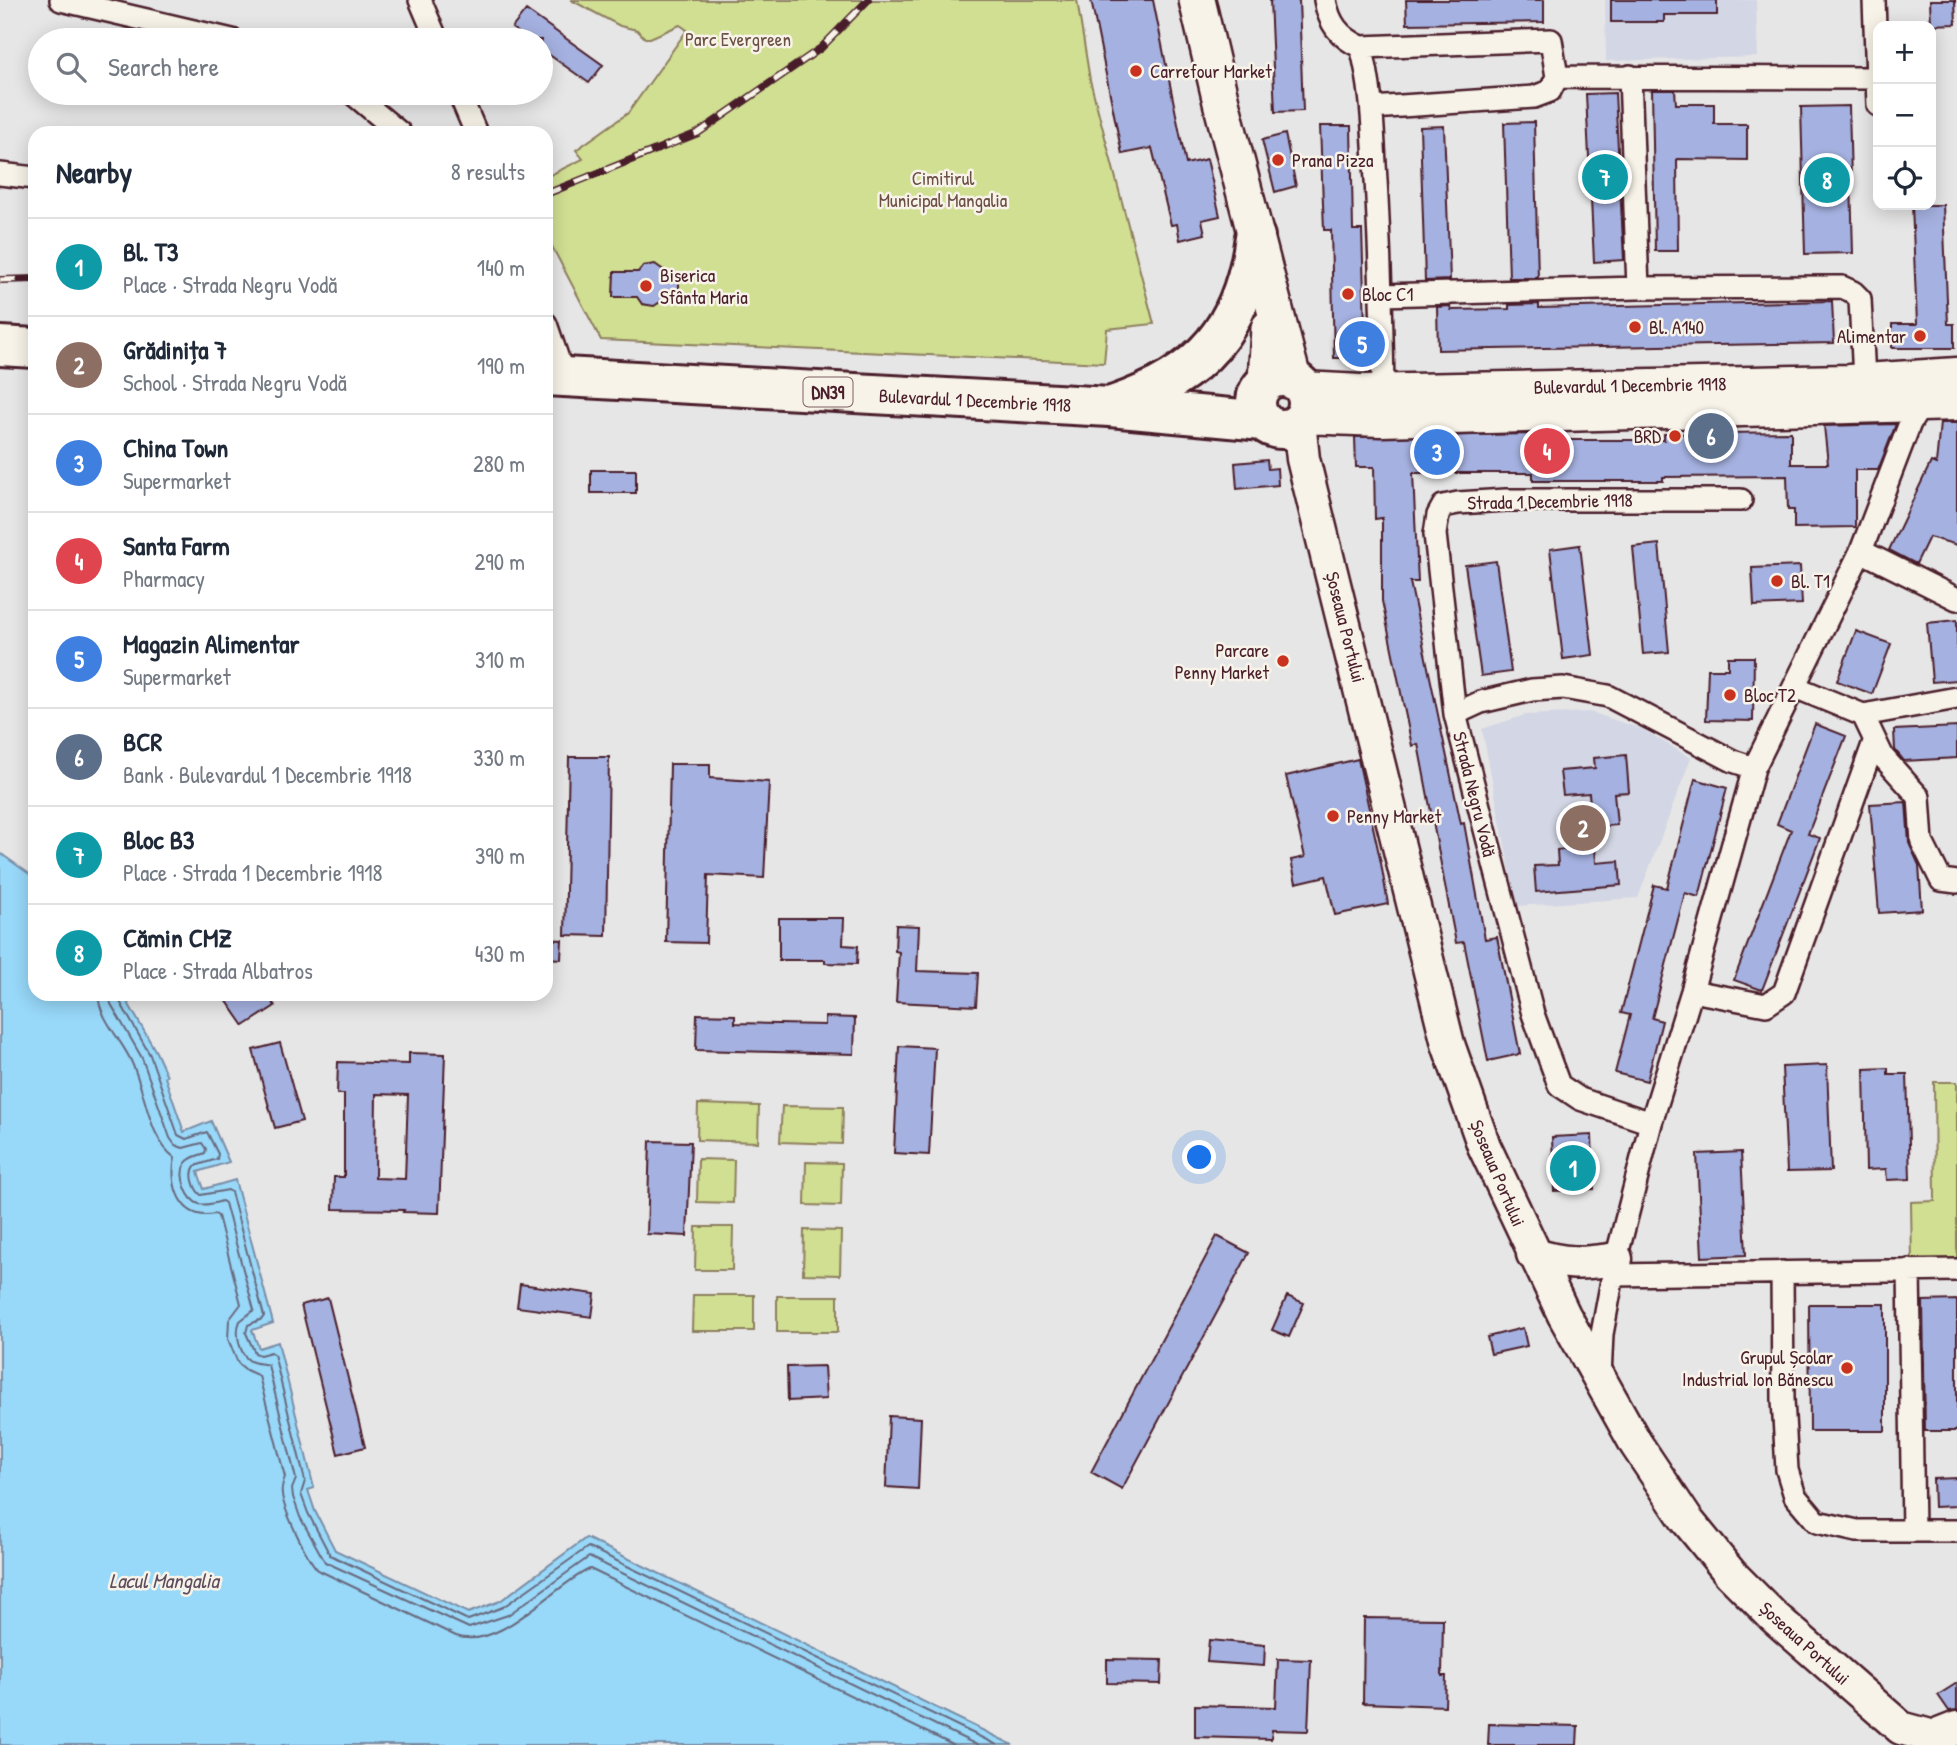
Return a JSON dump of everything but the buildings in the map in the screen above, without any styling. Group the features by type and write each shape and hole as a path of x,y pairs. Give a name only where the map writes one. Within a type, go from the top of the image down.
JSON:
{"highway":[{"path":"1110,407 1142,397 1170,381 1208,351 1223,333 1239,304 1250,271 1255,237"},
{"path":"0,346 28,348"},
{"name":"Bulevardul 1 Decembrie 1918","path":"555,377 1110,407 1283,403"}],"main road":[{"path":"1197,0 1270,296 1283,403"}],"street":[{"path":"61,0 146,10 198,28"},
{"path":"420,0 432,28"},
{"path":"1325,0 1328,16 1337,31 1361,47 1551,40 1557,77 1550,90 1534,97 1372,108"},
{"path":"1874,0 1875,21"},
{"path":"1361,47 1368,73 1372,108 1382,295 1383,390"},
{"path":"1630,76 1638,288"},
{"path":"1557,77 1873,78"},
{"path":"366,105 392,126"},
{"path":"464,105 473,126"},
{"path":"0,174 28,177"},
{"path":"1382,295 1638,288 1842,287 1860,299 1864,380"},
{"path":"1600,1379 1602,1335 1614,1267 1651,1124 1692,991 1754,768 1861,551 1910,423 1920,405 1953,371"},
{"name":"Bulevardul 1 Decembrie 1918","path":"1283,403 1383,390 1864,380 1953,371"},
{"name":"Bulevardul 1 Decembrie 1918","path":"1283,403 1381,420 1957,404"},
{"name":"Șoseaua Portului","path":"1283,403 1303,459 1448,1044 1484,1146 1533,1254 1636,1444 1686,1519 1730,1573 1773,1616 1901,1728 1944,1736"},
{"name":"Strada 1 Decembrie 1918","path":"1455,713 1435,534 1438,515 1443,506 1506,500 1741,500"},
{"path":"1861,551 1957,599"},
{"path":"1796,687 1863,715 1957,698"},
{"name":"Strada Negru Vodă","path":"1651,1124 1580,1099 1559,1085 1533,1014 1455,713 1481,702 1532,690 1563,688 1608,696 1711,750 1754,768"},
{"path":"1863,715 1883,757 1919,797 1922,842 1941,880 1957,882"},
{"path":"1692,991 1766,1004 1784,993 1874,742"},
{"path":"1533,1254 1558,1262 1614,1267 1782,1272 1957,1270"},
{"path":"1909,1270 1913,1531"},
{"path":"1782,1272 1783,1399 1787,1470 1795,1496 1817,1522 1857,1531 1957,1531"}],"shaded area":[{"path":"1605,0 1756,0 1758,57 1606,61"},
{"path":"1590,712 1642,729 1691,758 1638,898 1517,906 1482,729 1525,715"}],"green space":[{"name":"Cimitirul Municipal Mangalia","path":"571,0 1077,0 1090,80 1154,324 1107,329 1104,363 601,340 553,248 553,174 583,159 576,150 628,113 687,30 680,25 645,38 637,30 620,26"},
{"path":"1934,1082 1957,1082 1957,1265 1912,1265 1911,1202 1935,1201"},
{"path":"698,1104 759,1106 758,1142 697,1140"},
{"path":"782,1106 843,1107 842,1144 780,1142"},
{"path":"698,1159 734,1160 733,1203 697,1202"},
{"path":"806,1162 842,1163 841,1206 805,1205"},
{"path":"696,1227 733,1227 732,1270 695,1270"},
{"path":"804,1230 841,1231 840,1275 803,1274"},
{"path":"693,1295 754,1295 754,1331 692,1331"},
{"path":"777,1296 838,1296 838,1332 777,1332"}],"water":[{"name":"Lacul Mangalia","path":"0,853 28,873 28,1001 127,1001 167,1076 165,1077 184,1132 211,1121 229,1162 198,1172 204,1189 235,1180 273,1323 252,1330 259,1348 278,1342 314,1488 308,1490 315,1511 335,1550 468,1613 500,1601 586,1538 1013,1745 0,1745"}],"railway":[{"path":"553,191 698,133 821,48 868,0"},
{"path":"0,280 28,279"}],"place":[{"name":"Carrefour Market","path":"1136,71"},
{"name":"Prana Pizza","path":"1278,160"},
{"name":"Bloc B3","path":"1605,177"},
{"name":"Cămin CMZ","path":"1827,180"},
{"name":"Biserica Sfânta Maria","path":"646,286"},
{"name":"Bloc C1","path":"1348,294"},
{"name":"Bl. A140","path":"1635,327"},
{"name":"Alimentar","path":"1920,336"},
{"name":"Magazin Alimentar","path":"1362,344"},
{"name":"BRD","path":"1675,436"},
{"name":"BCR","path":"1711,436"},
{"name":"Santa Farm","path":"1547,451"},
{"name":"China Town","path":"1437,452"},
{"name":"Bl. T1","path":"1777,581"},
{"name":"Parcare Penny Market","path":"1283,661"},
{"name":"Bloc T2","path":"1730,695"},
{"name":"Penny Market","path":"1333,816"},
{"name":"Grădinița 7","path":"1583,828"},
{"name":"Bl. T3","path":"1573,1168"},
{"name":"Grupul Școlar Industrial Ion Bănescu","path":"1847,1368"}],"park label":[{"name":"Parc Evergreen","path":"738,39"}]}
